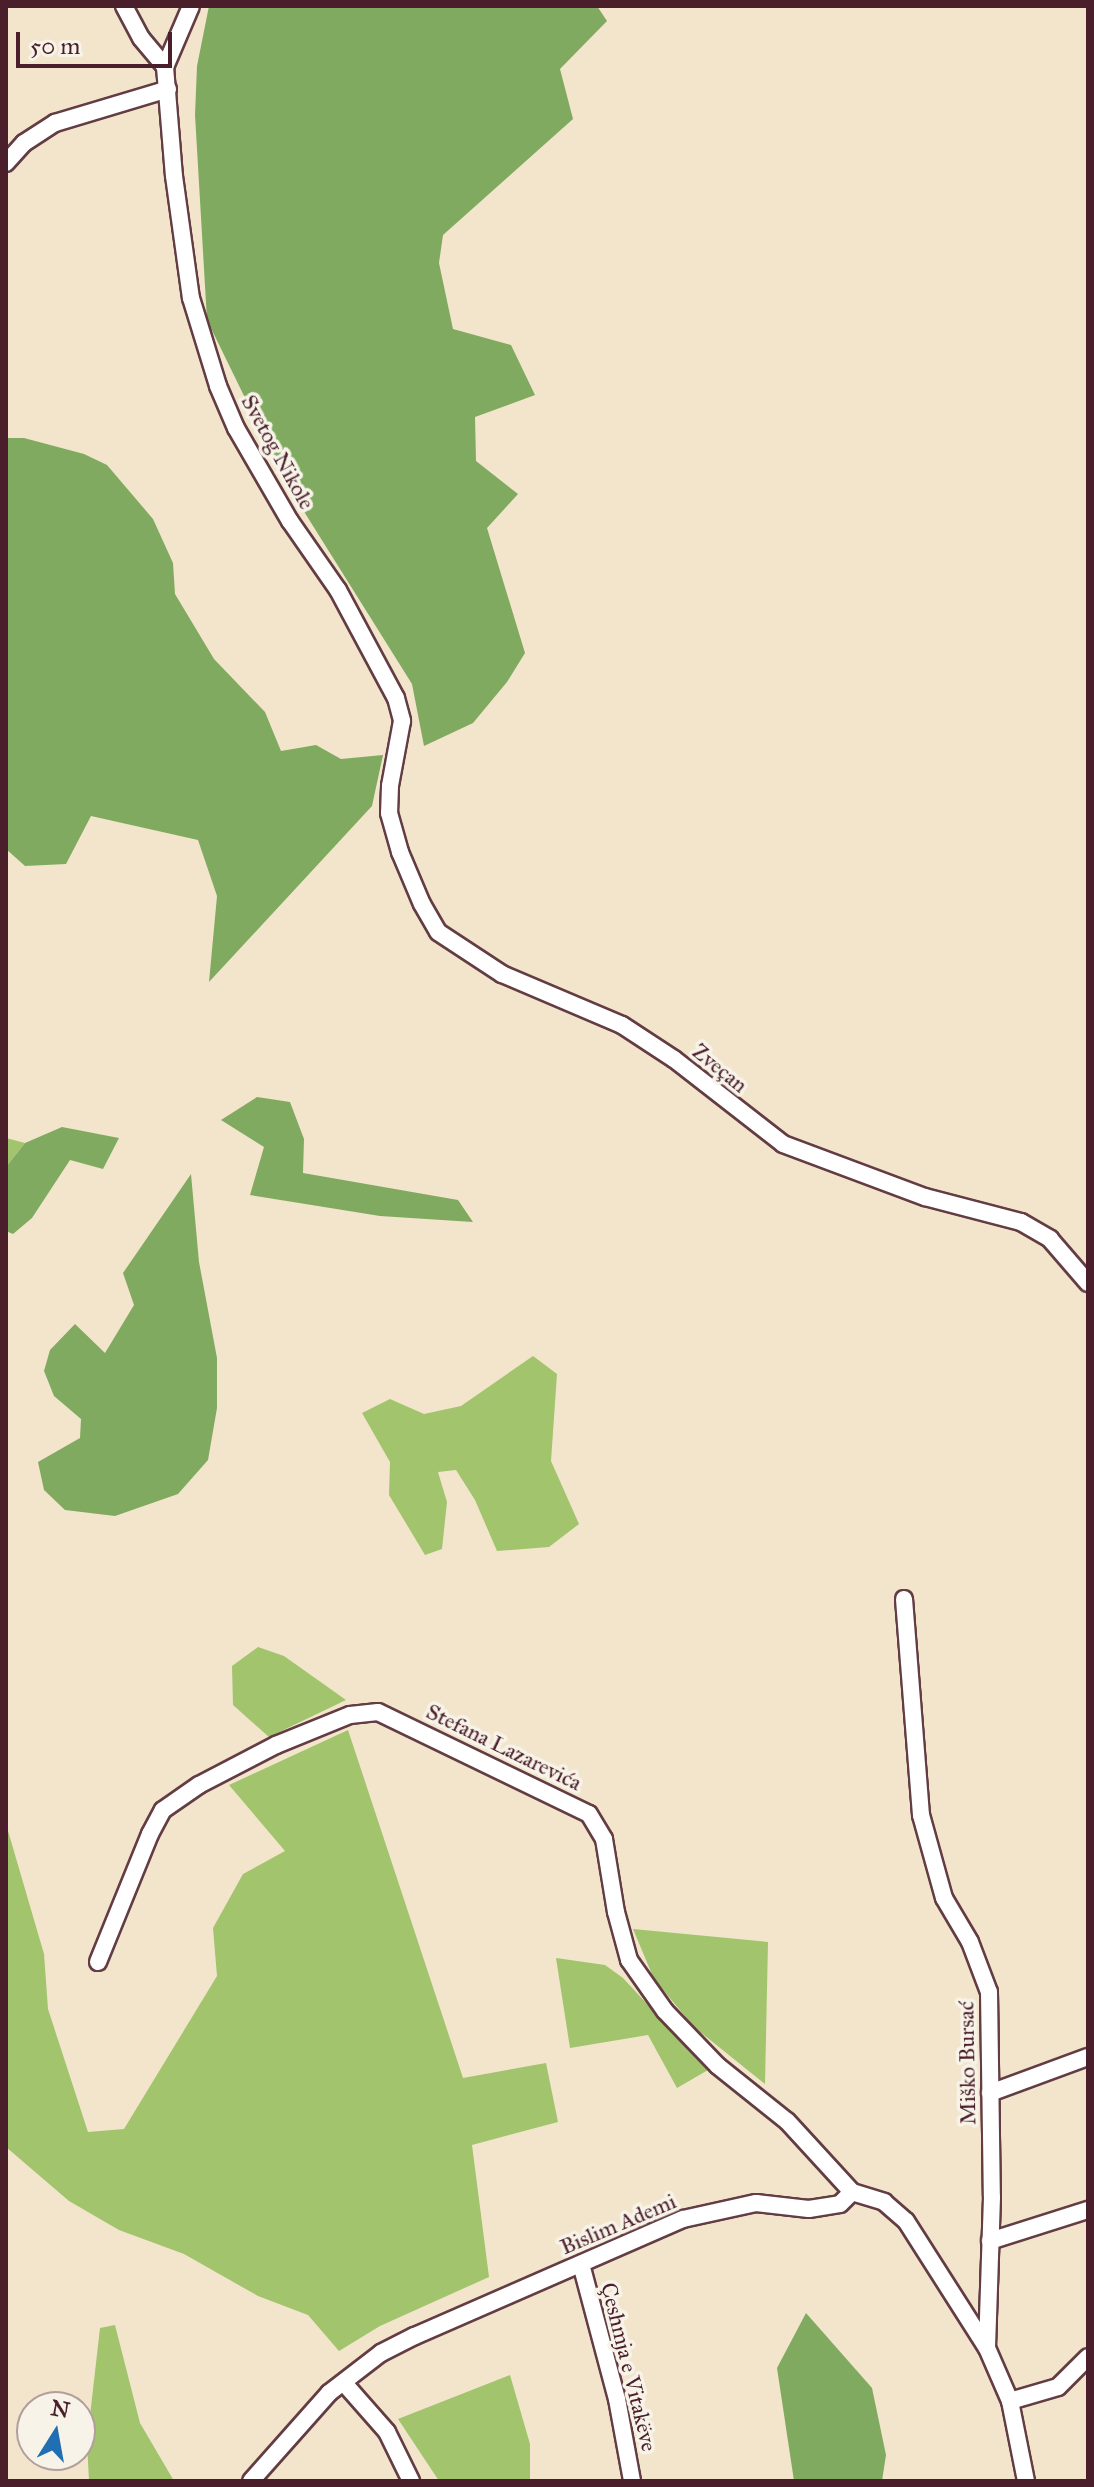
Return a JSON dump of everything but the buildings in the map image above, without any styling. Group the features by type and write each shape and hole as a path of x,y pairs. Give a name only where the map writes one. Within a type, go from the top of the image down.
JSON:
{"street":[{"path":"124,6 141,38 165,67 191,6"},
{"name":"Svetog Nikole","path":"165,67 174,176 198,331 236,428 290,521 338,590 396,698 402,721 390,786 389,813"},
{"path":"6,163 24,143 55,123 168,89"},
{"name":"Zveçan","path":"389,813 400,852 422,904 438,932 458,946 502,974 622,1025 674,1059 783,1144 925,1197 1021,1222 1050,1239 1088,1283"},
{"name":"Miško Bursać","path":"904,1599 921,1815 944,1898 970,1942 989,1992 987,2348"},
{"name":"Stefana Lazarevića","path":"98,1962 150,1834 163,1810 199,1785 276,1745 350,1715 378,1712 589,1814 604,1839 616,1912 629,1960 638,1973 665,2011 718,2066 787,2121 852,2192"},
{"path":"990,2093 1088,2057"},
{"path":"852,2192 884,2202 906,2221 987,2348 1010,2401 1026,2481"},
{"name":"Bislim Ademi","path":"251,2481 303,2418 381,2353 683,2219 756,2203 809,2209 840,2204 852,2192"},
{"path":"990,2241 1088,2210"},
{"name":"Çeshmja e Vitakëve","path":"581,2264 617,2399 632,2481"},
{"path":"1010,2401 1058,2387 1088,2357"},
{"path":"344,2383 387,2432 411,2481"}],"green space":[{"path":"209,6 597,6 607,21 560,69 573,119 443,235 439,263 453,329 511,345 535,395 475,417 476,461 518,494 487,528 525,653 507,682 473,723 424,746 412,684 288,486 207,320 195,115 197,66"},
{"path":"6,438 24,438 84,454 107,465 153,519 173,563 175,594 214,659 265,712 281,751 316,745 341,759 383,755 372,806 209,982 217,896 198,840 91,816 66,864 25,866 6,849"},
{"path":"257,1097 290,1102 304,1139 303,1173 458,1200 473,1222 380,1216 250,1195 264,1147 221,1120"},
{"path":"62,1127 119,1138 103,1169 70,1160 32,1218 13,1234 6,1231 6,1167 25,1143"},
{"path":"6,1138 25,1143 6,1167"},
{"path":"191,1174 199,1262 217,1358 217,1408 208,1460 178,1494 115,1516 65,1510 44,1490 38,1462 80,1438 81,1419 54,1396 44,1371 50,1350 75,1324 105,1353 134,1305 123,1273"},
{"path":"533,1356 557,1374 551,1461 579,1524 549,1547 497,1551 475,1500 456,1470 438,1472 447,1502 442,1549 425,1555 389,1495 390,1462 362,1413 390,1399 424,1414 461,1406"},
{"path":"258,1647 284,1656 346,1700 269,1737 233,1705 232,1666"},
{"path":"348,1730 463,2078 546,2063 558,2122 472,2145 489,2277 380,2326 339,2351 308,2315 258,2296 184,2254 119,2230 69,2201 6,2147 6,1824 44,1954 48,2009 88,2132 124,2129 217,1976 213,1928 243,1874 285,1851 229,1785"},
{"path":"633,1929 768,1942 765,2084 694,2027 654,1979"},
{"path":"556,1958 605,1965 623,1978 708,2070 677,2088 648,2035 570,2048"},
{"path":"806,2313 872,2388 886,2455 882,2481 794,2481 777,2368"},
{"path":"115,2325 140,2423 174,2481 89,2481 88,2471 96,2471 96,2391 93,2391 100,2328"},
{"path":"510,2375 530,2444 530,2481 439,2481 398,2419"}]}
